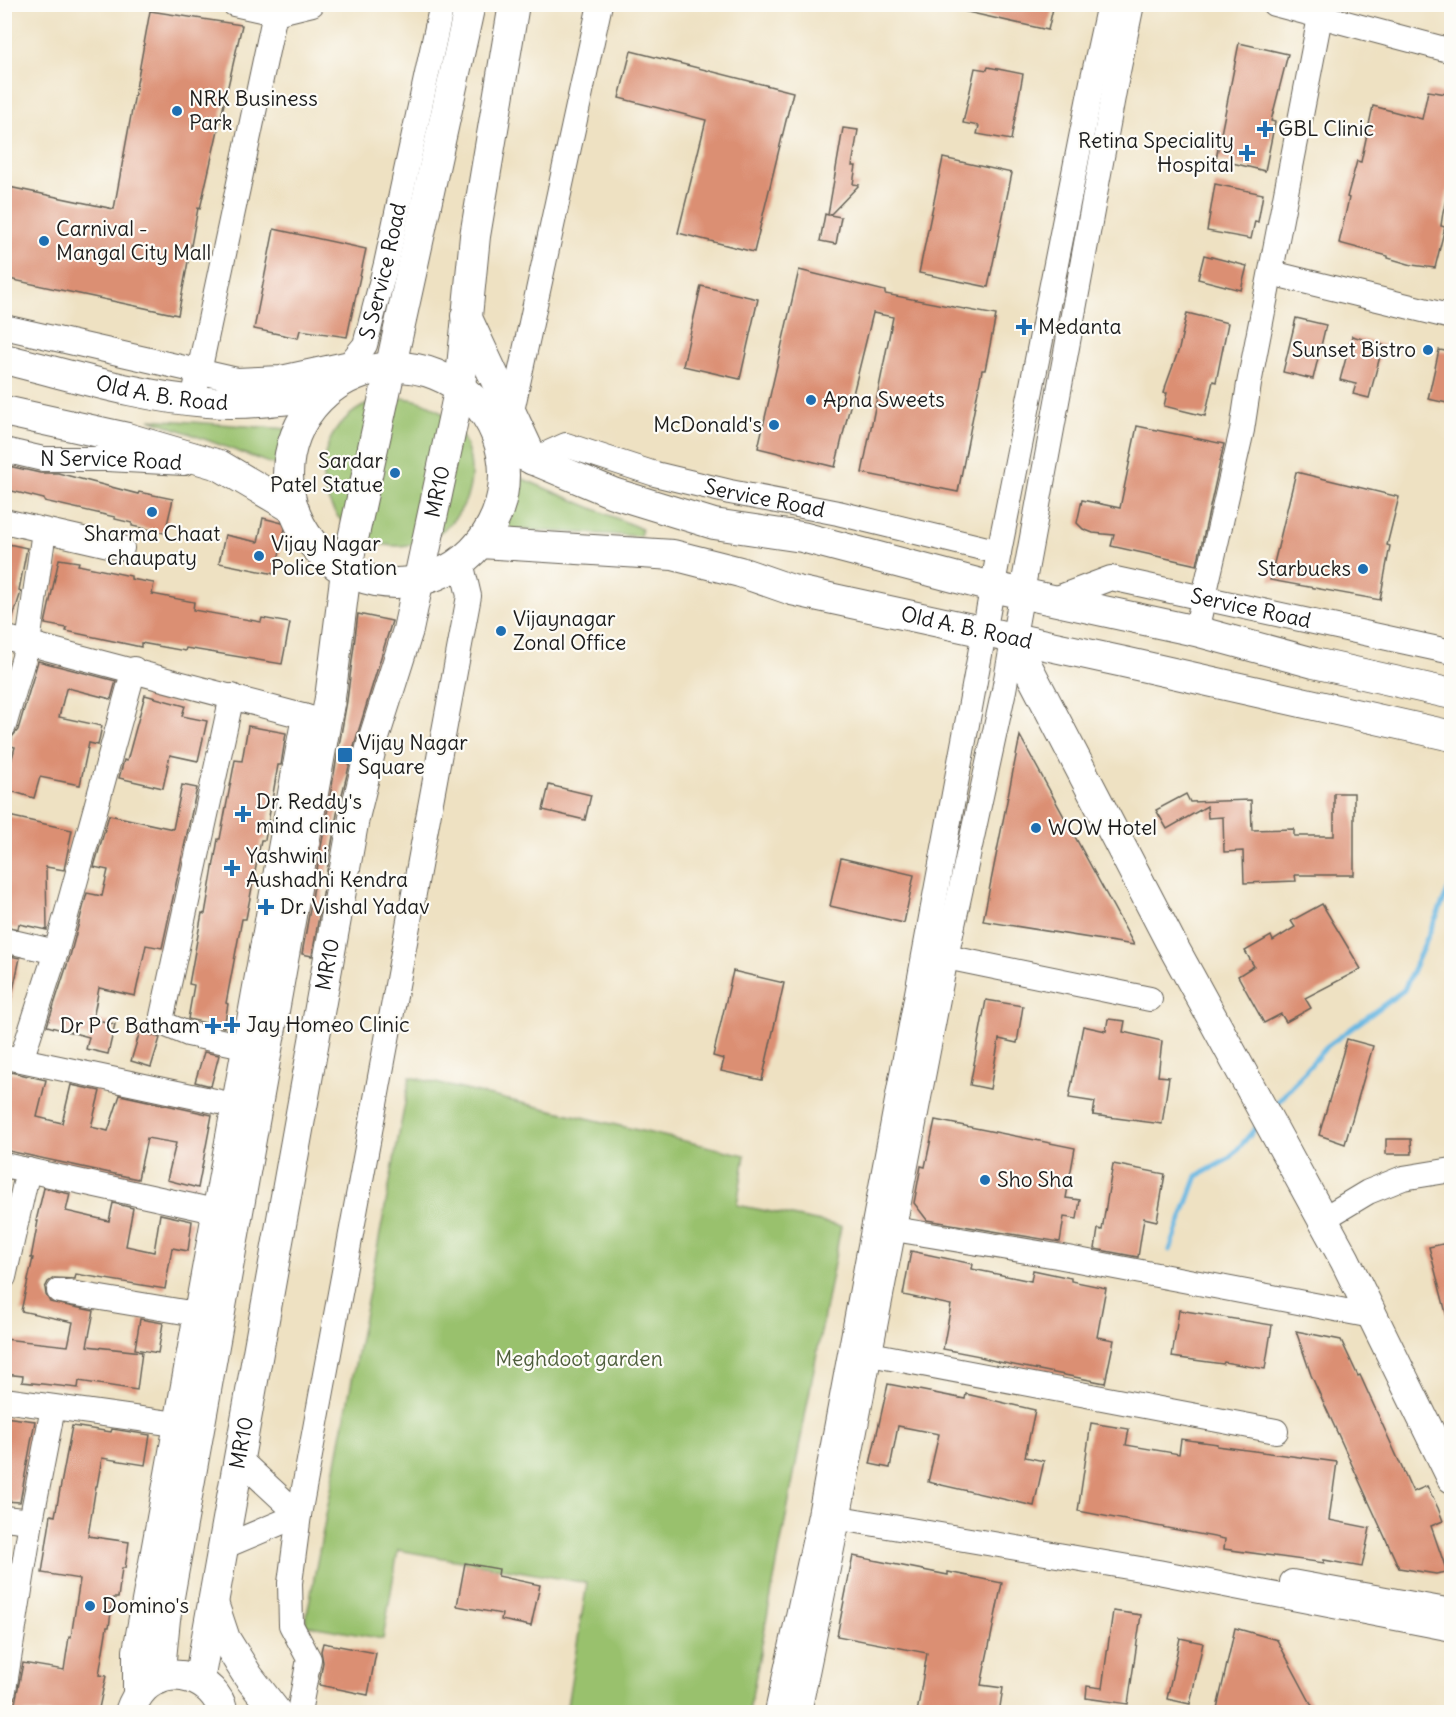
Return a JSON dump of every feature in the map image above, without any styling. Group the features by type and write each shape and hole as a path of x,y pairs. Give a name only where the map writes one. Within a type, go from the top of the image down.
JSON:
{"main road":[{"path":"159,1678 167,1608 315,719 470,4"},
{"name":"MR10","path":"199,1681 354,818 372,744 408,630 460,387 475,236 514,4"},
{"path":"466,316 533,460"},
{"name":"Old A. B. Road","path":"4,359 141,393 196,386 208,402 278,400 323,395"},
{"path":"391,367 422,369 442,376 460,387 491,423 501,446 504,479 502,498 496,516 471,552 448,570 418,582 374,581 346,571 323,555 306,534 294,509 289,462 295,436 323,395 349,377 364,371 391,367"},
{"path":"4,411 127,438 219,465 294,509"},
{"path":"501,446 613,493 714,524 802,537 992,587 1196,632 1314,663 1452,694"},
{"name":"Old A. B. Road","path":"471,552 673,555 740,572 792,590 1452,736"},
{"path":"1013,639 1170,941 1323,1218 1452,1478"},
{"path":"212,1600 225,1639 248,1676 276,1713"},
{"path":"132,1706 145,1687 159,1678 186,1676 209,1688 225,1711"}],"street":[{"path":"234,4 275,13 312,4"},
{"name":"S Service Road","path":"4,327 196,386 237,380 281,378 350,363 365,345 386,264 442,4"},
{"path":"512,411 600,4"},
{"path":"799,1713 831,1509 984,631 1109,4"},
{"path":"777,1713 870,1354 946,957 1004,690 1132,4"},
{"path":"1274,4 1452,51"},
{"path":"196,386 275,13"},
{"path":"1196,632 1242,430 1320,17"},
{"path":"1270,273 1452,317"},
{"name":"Service Road","path":"533,460 566,446 655,474 730,492 838,513 999,552"},
{"name":"N Service Road","path":"4,450 43,459 107,459 219,465"},
{"path":"4,521 122,548"},
{"path":"4,726 28,643 44,531"},
{"path":"299,1713 309,1659 291,1625 290,1583 299,1515 469,596 471,552"},
{"name":"Service Road","path":"1052,600 1111,578 1452,652"},
{"path":"4,636 315,719 244,1046 135,1651 132,1706"},
{"path":"134,669 56,952 13,1058 234,1105"},
{"path":"232,696 162,1016 164,1024 188,1034 244,1046"},
{"path":"4,940 56,952"},
{"path":"946,957 1150,999"},
{"path":"4,1165 215,1211"},
{"path":"4,1277 28,1170"},
{"path":"1323,1218 1368,1192 1402,1178 1452,1170"},
{"path":"894,1229 1057,1256 1372,1316"},
{"path":"59,1291 196,1314"},
{"path":"870,1354 1276,1431"},
{"path":"4,1400 176,1424"},
{"path":"4,1690 31,1521 53,1408"},
{"path":"239,1459 299,1515"},
{"path":"831,1509 1158,1572 1356,1602 1452,1611"},
{"path":"223,1546 299,1515"},
{"path":"4,1518 31,1521"},
{"path":"1356,1602 1452,1629"}],"green space":[{"path":"397,398 425,404 449,420 465,444 471,472 465,500 449,524 425,540 397,546 369,540 345,524 329,500 323,472 329,444 345,420 369,404"},
{"path":"150,419 288,429 280,467"},
{"path":"516,476 642,529 640,536 503,529 513,504"},
{"name":"Meghdoot garden","path":"410,1077 745,1155 737,1205 841,1226 749,1712 566,1712 587,1583 398,1550 383,1639 305,1625"}],"building":[{"path":"958,4 1054,4 1048,30 958,10"},
{"path":"150,11 242,25 200,209 198,208 178,315 4,278 4,186 114,209"},
{"path":"1239,43 1288,54 1271,121 1275,122 1265,171 1216,159"},
{"path":"631,51 793,92 754,252 678,233 706,120 619,98"},
{"path":"988,67 1023,74 1011,140 977,134 979,126 963,123 975,68 987,70"},
{"path":"1428,91 1452,95 1452,174 1441,226 1445,227 1435,268 1412,265 1339,243 1349,198 1347,197 1357,161 1361,162 1373,106 1422,119"},
{"path":"843,128 858,130 852,166 856,166 853,184 859,185 830,215 841,217 836,244 820,241 825,214 828,215"},
{"path":"943,158 1012,173 988,287 919,273"},
{"path":"1215,184 1263,194 1258,222 1255,221 1251,239 1207,231"},
{"path":"274,229 366,249 347,337 300,330 298,338 254,329"},
{"path":"1204,255 1247,266 1241,290 1198,279"},
{"path":"799,270 885,291 885,294 996,315 985,370 982,370 958,492 862,473 893,317 873,313 835,467 758,448"},
{"path":"701,286 758,299 740,379 683,366"},
{"path":"1187,313 1228,323 1216,382 1213,381 1205,416 1164,406 1167,393 1164,393 1179,349"},
{"path":"1296,318 1326,325 1313,379 1283,372"},
{"path":"1352,336 1383,345 1369,398 1353,394 1356,384 1340,380"},
{"path":"1439,350 1452,352 1452,404 1428,399"},
{"path":"1137,426 1224,444 1197,565 1111,546 1114,535 1093,533 1083,529 1077,523 1082,500 1120,508"},
{"path":"4,465 40,473 58,473 138,494 139,492 173,499 165,533 132,526 132,523 115,519 115,517 44,501 44,499 4,489"},
{"path":"1296,472 1399,497 1387,545 1390,546 1380,600 1270,580"},
{"path":"263,518 286,524 275,574 219,563 225,535 258,542"},
{"path":"4,543 27,548 19,590 21,591 11,624 4,623"},
{"path":"59,559 79,562 78,565 154,583 152,594 194,602 193,610 261,622 262,618 290,623 282,664 186,648 185,651 141,643 141,647 66,631 67,628 45,624"},
{"path":"358,614 392,621 356,739 337,814 312,956 302,954 347,701"},
{"path":"38,661 116,681 111,699 66,689 59,717 102,726 98,745 89,743 80,785 40,777 34,798 4,789 4,772 8,773 15,747 11,746 12,737 18,730"},
{"path":"145,695 185,706 182,716 207,721 198,761 170,755 163,788 119,778 124,760 127,761"},
{"path":"248,726 286,733 265,840 261,840 246,919 242,919 226,1003 228,1004 224,1027 188,1019 194,985 189,984 235,760 242,761"},
{"name":"WOW Hotel","path":"1020,736 1134,945 983,921"},
{"path":"182,785 197,788 162,948 146,945 135,996 99,988 93,1019 115,1024 108,1054 86,1049 89,1037 47,1026 70,956 87,893 102,896 108,870 94,867 109,815 173,829"},
{"path":"549,785 591,795 585,820 543,810"},
{"path":"1334,793 1354,793 1354,875 1295,875 1296,881 1244,883 1243,851 1224,852 1223,817 1208,818 1207,806 1167,829 1156,810 1186,794 1190,802 1251,800 1252,830 1294,829 1294,836 1334,836"},
{"path":"4,815 72,830 64,870 46,867 47,930 19,924 18,929 4,926"},
{"path":"841,858 914,875 904,923 830,906"},
{"path":"1322,904 1361,969 1305,998 1311,1008 1286,1022 1281,1014 1264,1023 1238,976 1254,966 1245,951 1271,936 1273,941 1295,927 1291,921"},
{"path":"4,955 20,958 10,1004 4,1003"},
{"path":"733,971 784,983 762,1080 721,1071 724,1059 713,1056"},
{"path":"986,1000 1023,1006 1017,1043 999,1039 990,1089 970,1085"},
{"path":"1108,1019 1125,1021 1123,1032 1162,1041 1158,1076 1169,1077 1162,1124 1093,1115 1095,1102 1069,1098 1083,1026 1106,1031"},
{"path":"140,1031 160,1038 151,1067 131,1061"},
{"path":"1347,1039 1373,1046 1345,1144 1319,1135"},
{"path":"204,1052 219,1055 211,1086 195,1082"},
{"path":"6,1071 46,1080 37,1117 62,1123 71,1085 100,1091 91,1127 108,1131 120,1095 212,1115 198,1188 167,1180 176,1143 147,1138 138,1179 4,1150"},
{"path":"935,1120 1075,1148 1066,1198 1080,1200 1077,1219 1064,1217 1060,1242 927,1220 914,1203 921,1166 925,1167"},
{"path":"1386,1139 1411,1139 1412,1154 1386,1154"},
{"path":"1113,1164 1165,1174 1157,1221 1144,1218 1138,1257 1095,1249 1098,1229 1102,1230"},
{"path":"44,1188 70,1194 66,1211 109,1221 113,1203 133,1208 126,1246 154,1252 160,1214 192,1221 188,1251 172,1248 165,1289 76,1274 75,1279 54,1278 45,1288 50,1302 94,1311 87,1346 142,1352 137,1390 79,1381 78,1388 22,1382 23,1376 4,1374 4,1339 68,1346 73,1322 21,1311 33,1258 31,1258 38,1221 36,1221"},
{"path":"1452,1242 1452,1317 1447,1317 1429,1247"},
{"path":"911,1251 973,1264 972,1269 1031,1281 1033,1270 1106,1288 1097,1337 1114,1340 1105,1383 943,1349 951,1305 903,1295"},
{"path":"1179,1310 1272,1325 1265,1369 1172,1357"},
{"path":"140,1319 163,1323 158,1353 135,1349"},
{"path":"1296,1331 1341,1340 1358,1376 1360,1375 1413,1492 1427,1486 1438,1508 1443,1521 1431,1526 1447,1572 1436,1574 1399,1568 1311,1375"},
{"path":"888,1384 965,1399 966,1394 1035,1410 1025,1457 1044,1461 1034,1506 928,1482 939,1434 898,1426 890,1468 870,1464"},
{"path":"4,1417 35,1421 20,1502 4,1501"},
{"path":"1091,1423 1129,1429 1126,1445 1179,1454 1181,1439 1337,1462 1329,1520 1370,1528 1362,1567 1324,1560 1324,1563 1224,1549 1225,1539 1078,1511"},
{"path":"72,1426 150,1435 145,1465 102,1458 96,1486 88,1536 129,1542 125,1568 122,1568 118,1598 113,1598 109,1627 107,1627 99,1675 106,1676 98,1713 13,1713 23,1663 64,1670 69,1637 71,1637 80,1579 42,1573 51,1515 55,1516"},
{"path":"853,1556 1002,1583 981,1685 1003,1688 999,1713 917,1713 927,1653 837,1636"},
{"path":"465,1563 499,1569 498,1576 540,1585 531,1626 501,1620 502,1614 457,1606"},
{"path":"1113,1611 1141,1615 1128,1704 1086,1698 1087,1686 1102,1688"},
{"path":"1235,1628 1277,1640 1316,1713 1216,1713"},
{"path":"1180,1638 1203,1643 1190,1704 1167,1699"},
{"path":"323,1643 376,1653 368,1695 319,1685 323,1662 321,1651"}],"waterway":[{"path":"1273,1108 1326,1047 1404,990 1452,882"},
{"path":"1170,1250 1197,1176 1230,1158 1259,1124"}],"place":[{"name":"NRK Business Park","path":"177,111"},
{"name":"GBL Clinic","path":"1265,129"},
{"name":"Retina Speciality Hospital","path":"1247,153"},
{"name":"Carnival - Mangal City Mall","path":"44,241"},
{"name":"Medanta","path":"1024,327"},
{"name":"Sunset Bistro","path":"1428,350"},
{"name":"Apna Sweets","path":"811,400"},
{"name":"McDonald's","path":"774,425"},
{"name":"Sardar Patel Statue","path":"395,473"},
{"name":"Sharma Chaat chaupaty","path":"152,512"},
{"name":"Vijay Nagar Police Station","path":"259,556"},
{"name":"Starbucks","path":"1363,569"},
{"name":"Vijaynagar Zonal Office","path":"501,631"},
{"name":"Vijay Nagar Square","path":"345,755"},
{"name":"Dr. Reddy's mind clinic","path":"243,814"},
{"name":"WOW Hotel","path":"1036,828"},
{"name":"Yashwini Aushadhi Kendra","path":"232,868"},
{"name":"Dr. Vishal Yadav","path":"266,907"},
{"name":"Jay Homeo Clinic","path":"232,1025"},
{"name":"Dr P C Batham","path":"213,1026"},
{"name":"Sho Sha","path":"985,1180"},
{"name":"Domino's","path":"90,1606"}]}
